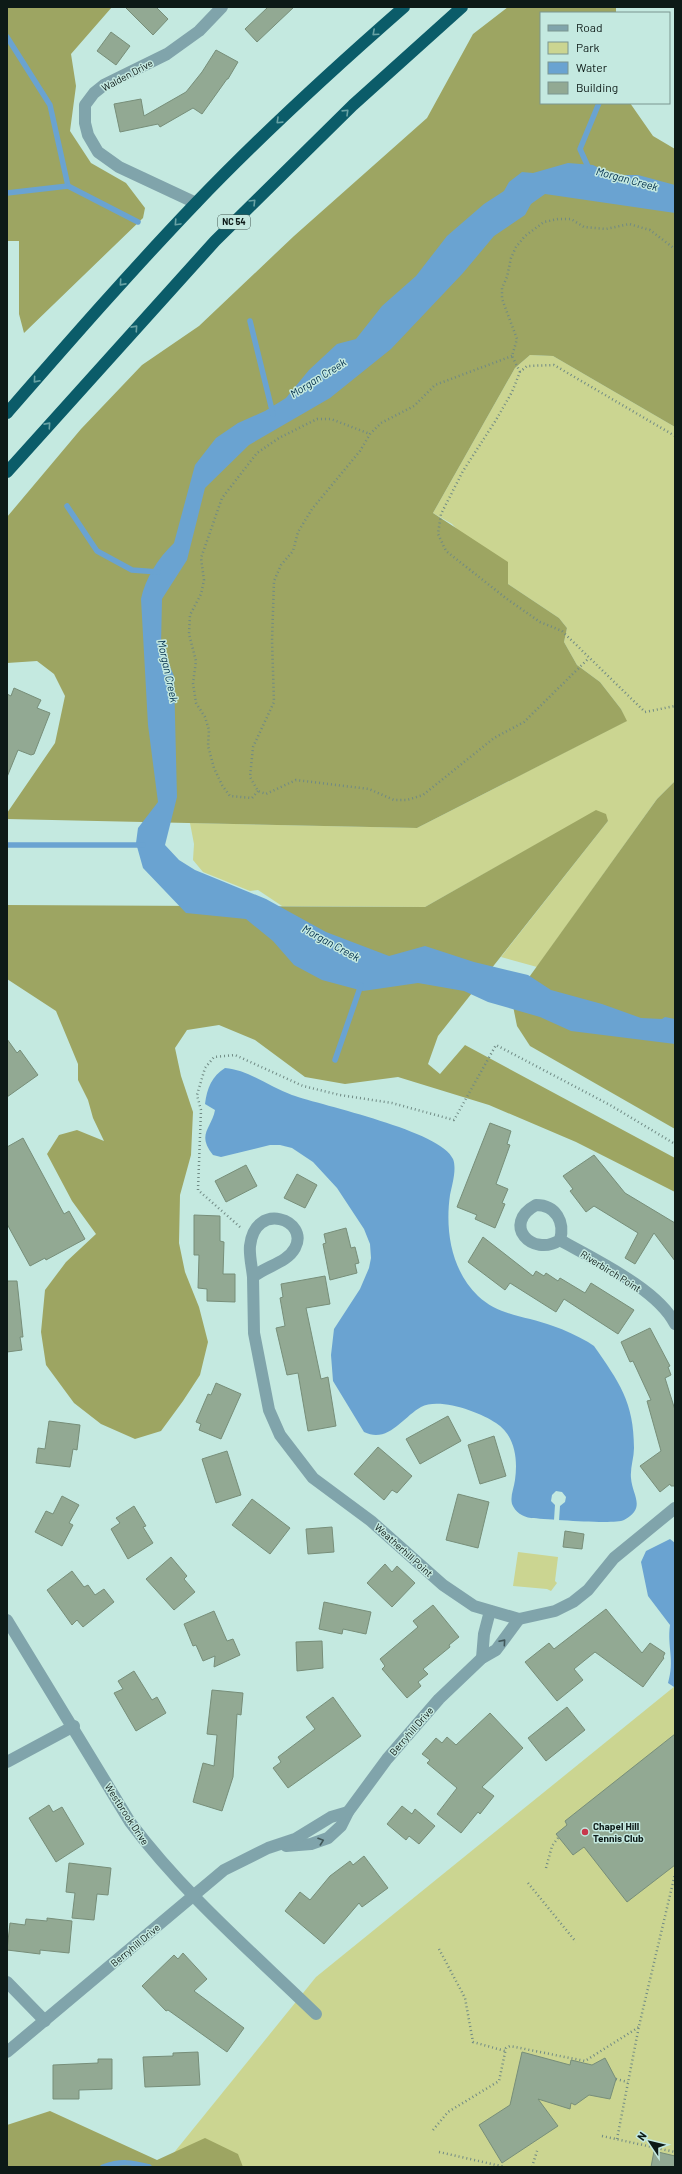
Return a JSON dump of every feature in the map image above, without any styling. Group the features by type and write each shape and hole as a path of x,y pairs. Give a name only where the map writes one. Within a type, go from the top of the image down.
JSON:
{"highway":[{"path":"7,412 196,203 322,79 404,7"},
{"path":"417,47 451,7"},
{"name":"NC 54","path":"7,472 215,241 309,147 462,7"}],"street":[{"name":"Walden Drive","path":"196,203 119,167 98,152 88,135 85,123 85,105 94,93 104,85 174,50 199,31 222,7"},
{"path":"252,1238 263,1222 273,1218 282,1218 291,1224 297,1236 296,1247 281,1263 264,1268 253,1277"},
{"name":"Weatherhill Point","path":"252,1238 250,1246 253,1277 254,1333 269,1410 280,1435 313,1478 371,1521 443,1585 474,1606 519,1620"},
{"name":"Riverbirch Point","path":"560,1240 631,1281 669,1312 675,1324"},
{"path":"519,1620 555,1611 574,1602 588,1590 614,1558 675,1508"},
{"path":"482,1658 484,1634 490,1611"},
{"name":"Westbrook Drive","path":"7,1620 74,1726 130,1822 153,1852 194,1896 316,2014"},
{"name":"Berryhill Drive","path":"268,1848 311,1844 328,1838 341,1826 348,1812 387,1759 439,1699 482,1658 496,1650 519,1620"},
{"path":"7,1762 74,1726"},
{"name":"Berryhill Drive","path":"7,2052 224,1870 268,1848 295,1839 331,1817 348,1812"},
{"path":"7,1982 45,2021"}],"path":[{"path":"520,372 512,356 517,339 502,299 502,288 507,278 511,258 516,247 525,236 544,222 558,219 571,219 584,227 606,229 629,224 650,230 675,250"},
{"path":"512,356 435,384 414,406 381,423 370,434 360,451 312,509 298,532 293,551 281,565 274,581 272,641 274,702 252,747 250,777 258,791 266,794 296,780 369,789 394,800 407,800 423,795 494,738 524,722 589,658"},
{"path":"675,436 580,382 554,364 526,366 520,372 512,392 496,420 462,471 441,514 438,534 446,551 507,599 540,622 562,631 645,712 675,706"},
{"path":"258,791 252,798 240,798 230,796 222,785 214,768 208,746 209,730 205,717 196,703 193,683 196,661 189,634 190,615 201,594 204,580 201,558 222,498 257,453 279,438 317,418 332,419 370,434"},
{"path":"252,1238 198,1190 201,1110 197,1094 204,1068 214,1057 235,1055 303,1086 340,1095 392,1103 454,1120 496,1045 610,1105 675,1144"},
{"path":"546,1868 552,1846 558,1838"},
{"path":"617,2139 639,2026 675,1874"},
{"path":"528,1883 576,1942"},
{"path":"439,1949 465,1998 473,2042 505,2051"},
{"path":"433,2130 448,2112 499,2081 506,2048 510,2046 585,2061 639,2026"},
{"path":"616,2079 628,2082"},
{"path":"602,2136 675,2152"},
{"path":"532,2167 538,2148"},
{"path":"439,2152 505,2167"}],"green space":[{"path":"7,7 112,7 71,54 76,86 70,131 91,163 126,183 145,208 143,218 24,333 19,314 19,241 7,241"},
{"path":"508,7 616,7 616,12 540,12 540,104 631,104 653,136 675,149 675,427 553,356 530,355 515,368 433,513 508,562 508,584 559,618 567,628 564,642 577,665 600,682 621,709 627,721 417,828 7,819 7,813 55,743 65,696 54,674 37,661 7,663 7,517 81,429 142,365 199,326 294,236 427,118 473,34"},
{"path":"530,355 553,356 675,427 675,781 657,799 537,967 501,957 608,821 596,811 425,907 282,906 258,890 250,891 203,872 193,860 194,844 190,823 417,828 626,721 621,709 600,682 577,665 564,642 567,628 559,618 508,584 452,524 433,513 515,368"},
{"path":"675,781 675,1129 530,1046 517,1026 512,1001 657,799"},
{"path":"596,810 606,814 608,821 438,1036 428,1064 440,1074 465,1045 675,1158 675,1192 576,1142 489,1105 398,1077 345,1084 305,1077 255,1040 219,1025 187,1030 175,1048 181,1076 193,1112 191,1155 180,1195 179,1243 185,1272 199,1307 208,1342 200,1375 161,1431 135,1439 101,1424 74,1403 46,1365 41,1332 45,1290 66,1262 96,1234 72,1201 47,1154 59,1135 77,1130 104,1141 93,1118 88,1100 78,1080 78,1064 56,1011 7,979 7,905 425,907"},
{"path":"518,1552 558,1557 555,1581 557,1583 551,1591 547,1589 513,1586"},
{"name":"Chapel Hill Tennis Club","path":"675,1686 675,2167 186,2167 168,2160 316,1977"},
{"path":"50,2111 157,2160 205,2138 238,2154 243,2167 7,2167 7,2125"}],"water":[{"name":"Morgan Creek","path":"568,163 593,165 613,175 638,175 675,185 675,213 545,194 531,204 525,215 494,236 463,273 391,349 330,398 249,445 205,488 187,560 162,599 161,645 174,676 177,797 165,845 179,860 195,870 266,899 326,932 389,956 425,946 474,962 528,975 551,990 602,1004 641,1018 662,1019 665,1017 675,1019 675,1044 571,1031 540,1017 488,1002 464,991 418,983 363,991 322,980 294,965 273,941 246,919 186,913 143,868 136,843 138,828 158,802 148,725 141,599 153,569 174,543 195,465 216,438 238,423 265,411 286,398 309,370 337,344 356,339 382,306 416,276 447,236 484,204 504,191 509,182 522,172 533,173"},
{"path":"225,1068 234,1069 251,1075 292,1095 405,1129 428,1139 444,1149 453,1159 454,1163 454,1177 450,1195 448,1222 452,1249 456,1262 469,1286 486,1303 495,1308 571,1333 588,1342 594,1346 618,1382 628,1405 633,1432 634,1452 631,1478 637,1506 631,1515 624,1520 594,1522 531,1518 520,1514 512,1504 516,1464 514,1448 511,1441 502,1428 496,1423 470,1410 448,1405 429,1404 414,1411 395,1428 388,1432 380,1435 373,1435 364,1432 333,1381 331,1355 334,1329 360,1289 369,1268 371,1258 370,1244 364,1229 337,1188 313,1162 292,1148 280,1145 270,1145 221,1157 213,1155 208,1148 205,1136 215,1110 205,1104 207,1093 213,1079"},
{"path":"670,1539 675,1543 674,1687 668,1683 671,1667 669,1640 670,1625 648,1596 641,1562 646,1551"}],"pier":[{"path":"556,1491 562,1492 566,1497 565,1502 560,1506 559,1521 554,1520 555,1505 551,1501 552,1495"}],"building":[{"path":"125,7 156,7 168,19 153,35"},
{"path":"268,7 294,7 257,42 245,29"},
{"path":"111,32 130,46 116,65 97,51"},
{"path":"216,50 238,62 228,79 202,114 193,108 160,127 158,124 120,132 114,104 141,99 144,116 186,92 202,72"},
{"path":"14,688 41,700 37,708 50,713 34,754 31,755 18,750 7,777 7,694 11,696"},
{"path":"7,1039 17,1053 20,1050 38,1075 7,1097"},
{"path":"490,1123 511,1131 507,1144 510,1145 496,1184 508,1189 502,1203 505,1204 495,1228 475,1219 477,1215 457,1207"},
{"path":"23,1138 64,1214 69,1211 85,1239 46,1260 45,1258 30,1266 7,1224 7,1147"},
{"path":"594,1155 625,1193 675,1223 675,1261 654,1233 635,1264 625,1258 638,1233 594,1206 586,1212 570,1191 573,1189 563,1176"},
{"path":"246,1165 257,1186 226,1202 215,1181"},
{"path":"297,1174 317,1185 305,1208 284,1198"},
{"path":"194,1215 220,1216 220,1241 224,1242 223,1274 235,1274 235,1302 207,1301 207,1289 198,1288 199,1255 194,1255"},
{"path":"346,1228 351,1248 355,1247 359,1263 355,1264 357,1273 330,1280 323,1244 326,1243 324,1234"},
{"path":"483,1237 533,1276 536,1271 544,1276 546,1273 558,1281 560,1278 585,1293 591,1283 634,1310 618,1334 564,1299 556,1312 510,1283 505,1290 468,1262"},
{"path":"325,1276 330,1304 306,1308 321,1379 328,1377 336,1426 308,1431 298,1373 287,1375 276,1328 285,1326 280,1298 283,1297 281,1284"},
{"path":"7,1281 17,1281 23,1337 20,1337 22,1350 7,1352"},
{"path":"650,1328 670,1366 668,1367 671,1375 665,1378 675,1410 675,1486 671,1486 670,1484 660,1492 640,1466 661,1451 647,1401 651,1400 633,1361 630,1362 621,1342"},
{"path":"216,1383 241,1394 221,1439 199,1430 201,1424 196,1422 208,1394 211,1395"},
{"path":"448,1416 461,1441 420,1464 406,1439"},
{"path":"49,1421 80,1425 77,1450 73,1449 70,1467 36,1463 38,1448 45,1449"},
{"path":"494,1436 506,1476 480,1484 468,1445"},
{"path":"378,1447 412,1476 397,1493 392,1490 384,1500 354,1474"},
{"path":"227,1451 241,1495 216,1503 202,1459"},
{"path":"458,1494 489,1502 478,1548 446,1540"},
{"path":"62,1496 79,1505 69,1523 73,1525 62,1546 35,1532 46,1511 53,1514"},
{"path":"252,1499 290,1528 270,1554 232,1525"},
{"path":"134,1506 146,1526 143,1527 153,1543 128,1559 111,1529 120,1523 116,1518"},
{"path":"332,1527 334,1552 308,1554 306,1529"},
{"path":"565,1531 584,1534 582,1549 563,1547"},
{"path":"171,1557 187,1576 184,1579 195,1592 174,1610 146,1579"},
{"path":"385,1564 392,1572 397,1566 415,1583 392,1607 367,1583"},
{"path":"72,1571 84,1587 88,1585 95,1595 104,1589 114,1602 83,1627 77,1620 72,1625 47,1590"},
{"path":"324,1602 371,1612 366,1634 343,1629 342,1634 319,1629"},
{"path":"433,1605 459,1637 449,1645 450,1647 423,1669 428,1674 418,1682 421,1686 407,1698 382,1669 385,1666 380,1659 418,1627 413,1621"},
{"path":"606,1609 642,1653 650,1643 665,1653 664,1658 643,1687 595,1652 574,1669 583,1680 557,1701 525,1662 549,1643 554,1649"},
{"path":"214,1611 227,1641 233,1639 240,1655 214,1667 215,1656 203,1661 196,1645 193,1646 184,1624"},
{"path":"322,1641 323,1668 297,1671 296,1642"},
{"path":"134,1671 152,1700 157,1697 166,1713 136,1731 114,1693 123,1689 118,1681"},
{"path":"212,1690 243,1693 241,1715 237,1714 233,1777 222,1811 193,1802 203,1763 214,1766 217,1735 207,1734"},
{"path":"333,1697 361,1736 288,1788 273,1768 281,1762 278,1757 315,1729 306,1717"},
{"path":"567,1707 585,1730 546,1761 528,1738"},
{"path":"490,1713 523,1748 482,1787 494,1796 480,1814 478,1812 461,1833 437,1814 457,1788 427,1763 430,1760 422,1754 436,1738 442,1743 447,1737 456,1745"},
{"path":"675,1734 675,1865 627,1902 584,1847 573,1855 556,1834 567,1825 565,1821"},
{"path":"49,1805 53,1812 62,1807 84,1844 56,1862 29,1818"},
{"path":"402,1806 412,1814 415,1809 435,1826 419,1844 409,1836 406,1840 387,1824"},
{"path":"364,1856 388,1888 362,1907 359,1903 324,1944 285,1911 300,1892 310,1900 330,1876 350,1861 353,1865"},
{"path":"69,1863 111,1868 108,1895 97,1894 94,1920 72,1918 75,1893 66,1892"},
{"path":"47,1918 72,1921 69,1953 40,1950 40,1954 7,1950 10,1923 25,1925 26,1919 47,1921"},
{"path":"183,1953 207,1979 194,1991 244,2028 227,2052 168,2010 166,2011 142,1986 174,1955 178,1959"},
{"path":"198,2052 200,2085 145,2087 143,2057 173,2056 173,2053"},
{"path":"522,2052 570,2065 571,2060 592,2065 605,2058 616,2079 610,2099 589,2095 575,2105 571,2103 570,2109 538,2099 558,2126 502,2163 479,2125 510,2105"},
{"path":"98,2059 112,2059 112,2089 79,2090 79,2099 53,2099 53,2065 98,2063"},
{"path":"654,2151 675,2156 675,2167 651,2167"}],"waterway":[{"path":"7,37 50,105 68,186 138,222"},
{"path":"590,171 580,149 599,104"},
{"path":"7,193 68,186"},
{"path":"250,321 273,414"},
{"path":"67,506 97,551 132,570 158,572"},
{"path":"7,845 143,845"},
{"path":"335,1060 361,985"},
{"path":"103,2167 126,2163 149,2167"}],"place":[{"name":"Chapel Hill Tennis Club","path":"585,1832"}]}
